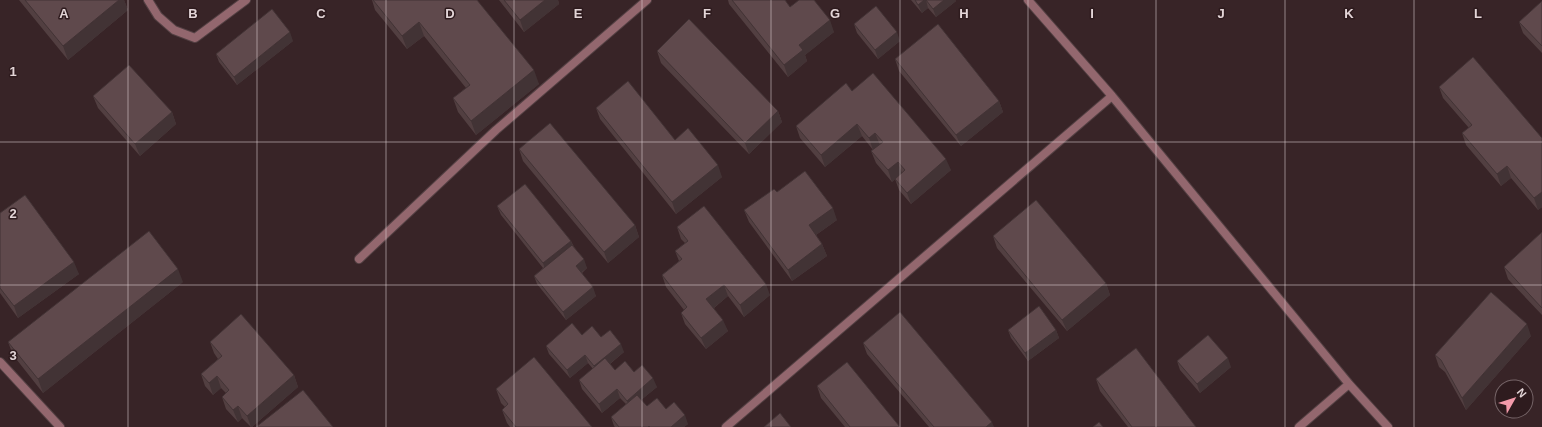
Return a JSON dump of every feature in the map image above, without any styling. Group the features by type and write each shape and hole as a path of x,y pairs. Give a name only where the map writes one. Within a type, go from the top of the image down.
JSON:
{"street":[{"path":"148,0 158,16 174,30 195,38 246,0"},
{"path":"359,259 496,130 647,0"},
{"path":"1028,0 1112,96 1349,384 1388,427"},
{"path":"726,427 1112,96"},
{"path":"0,362 60,427"},
{"path":"1299,427 1349,384"}],"building":[{"path":"25,0 119,0 63,46"},
{"path":"373,0 477,0 534,70 471,121 453,98 470,85 419,22 402,36"},
{"path":"504,0 545,0 520,20"},
{"path":"732,0 785,0 790,7 799,0 814,0 830,20 799,45 803,50 784,65"},
{"path":"915,0 924,0 918,5"},
{"path":"926,0 944,0 933,9"},
{"path":"1542,1 1542,46 1519,22"},
{"path":"876,6 897,32 875,50 854,24"},
{"path":"272,9 290,32 234,77 216,54"},
{"path":"689,19 778,111 745,143 657,51"},
{"path":"938,24 999,101 956,135 895,59"},
{"path":"1473,57 1542,138 1542,192 1534,198 1507,166 1497,174 1462,133 1472,125 1439,87"},
{"path":"129,65 172,112 135,144 93,96"},
{"path":"873,73 946,159 907,193 895,179 905,170 898,162 888,170 871,151 883,142 875,133 869,138 857,124 821,155 796,126 846,83 852,91"},
{"path":"628,81 675,140 688,128 718,165 672,202 596,108"},
{"path":"550,123 635,225 604,252 519,149"},
{"path":"805,171 833,208 809,225 822,244 788,270 744,210 774,189 777,192"},
{"path":"525,184 571,241 543,263 497,206"},
{"path":"25,195 74,262 14,306 0,288 0,213"},
{"path":"1036,200 1106,283 1062,320 993,236"},
{"path":"704,206 766,284 740,305 724,285 706,299 723,320 701,338 681,313 687,307 662,275 682,259 675,251 688,241 677,227"},
{"path":"149,231 178,269 38,379 8,342"},
{"path":"1542,232 1542,308 1504,267"},
{"path":"572,245 584,259 576,266 593,287 563,312 534,276"},
{"path":"1491,292 1527,324 1462,398 1441,360 1435,355"},
{"path":"1039,306 1056,330 1025,353 1008,330"},
{"path":"900,312 992,422 986,427 934,427 863,343"},
{"path":"241,314 294,375 247,416 238,406 233,410 222,397 229,390 217,376 209,383 201,374 222,356 210,342"},
{"path":"572,323 582,335 592,326 601,337 610,330 621,344 594,366 585,355 567,370 546,346"},
{"path":"1208,335 1228,358 1197,384 1177,361"},
{"path":"1136,348 1196,427 1132,427 1096,379"},
{"path":"534,357 592,427 516,427 502,410 508,404 496,389"},
{"path":"605,358 615,370 625,361 634,372 642,365 653,378 627,401 617,389 599,404 579,380"},
{"path":"847,362 900,427 850,427 817,386"},
{"path":"303,390 333,427 256,427"},
{"path":"637,395 647,406 657,398 666,409 674,402 685,415 671,427 619,427 611,417"},
{"path":"780,413 791,427 764,427"},
{"path":"1099,422 1103,427 1093,427"}]}
